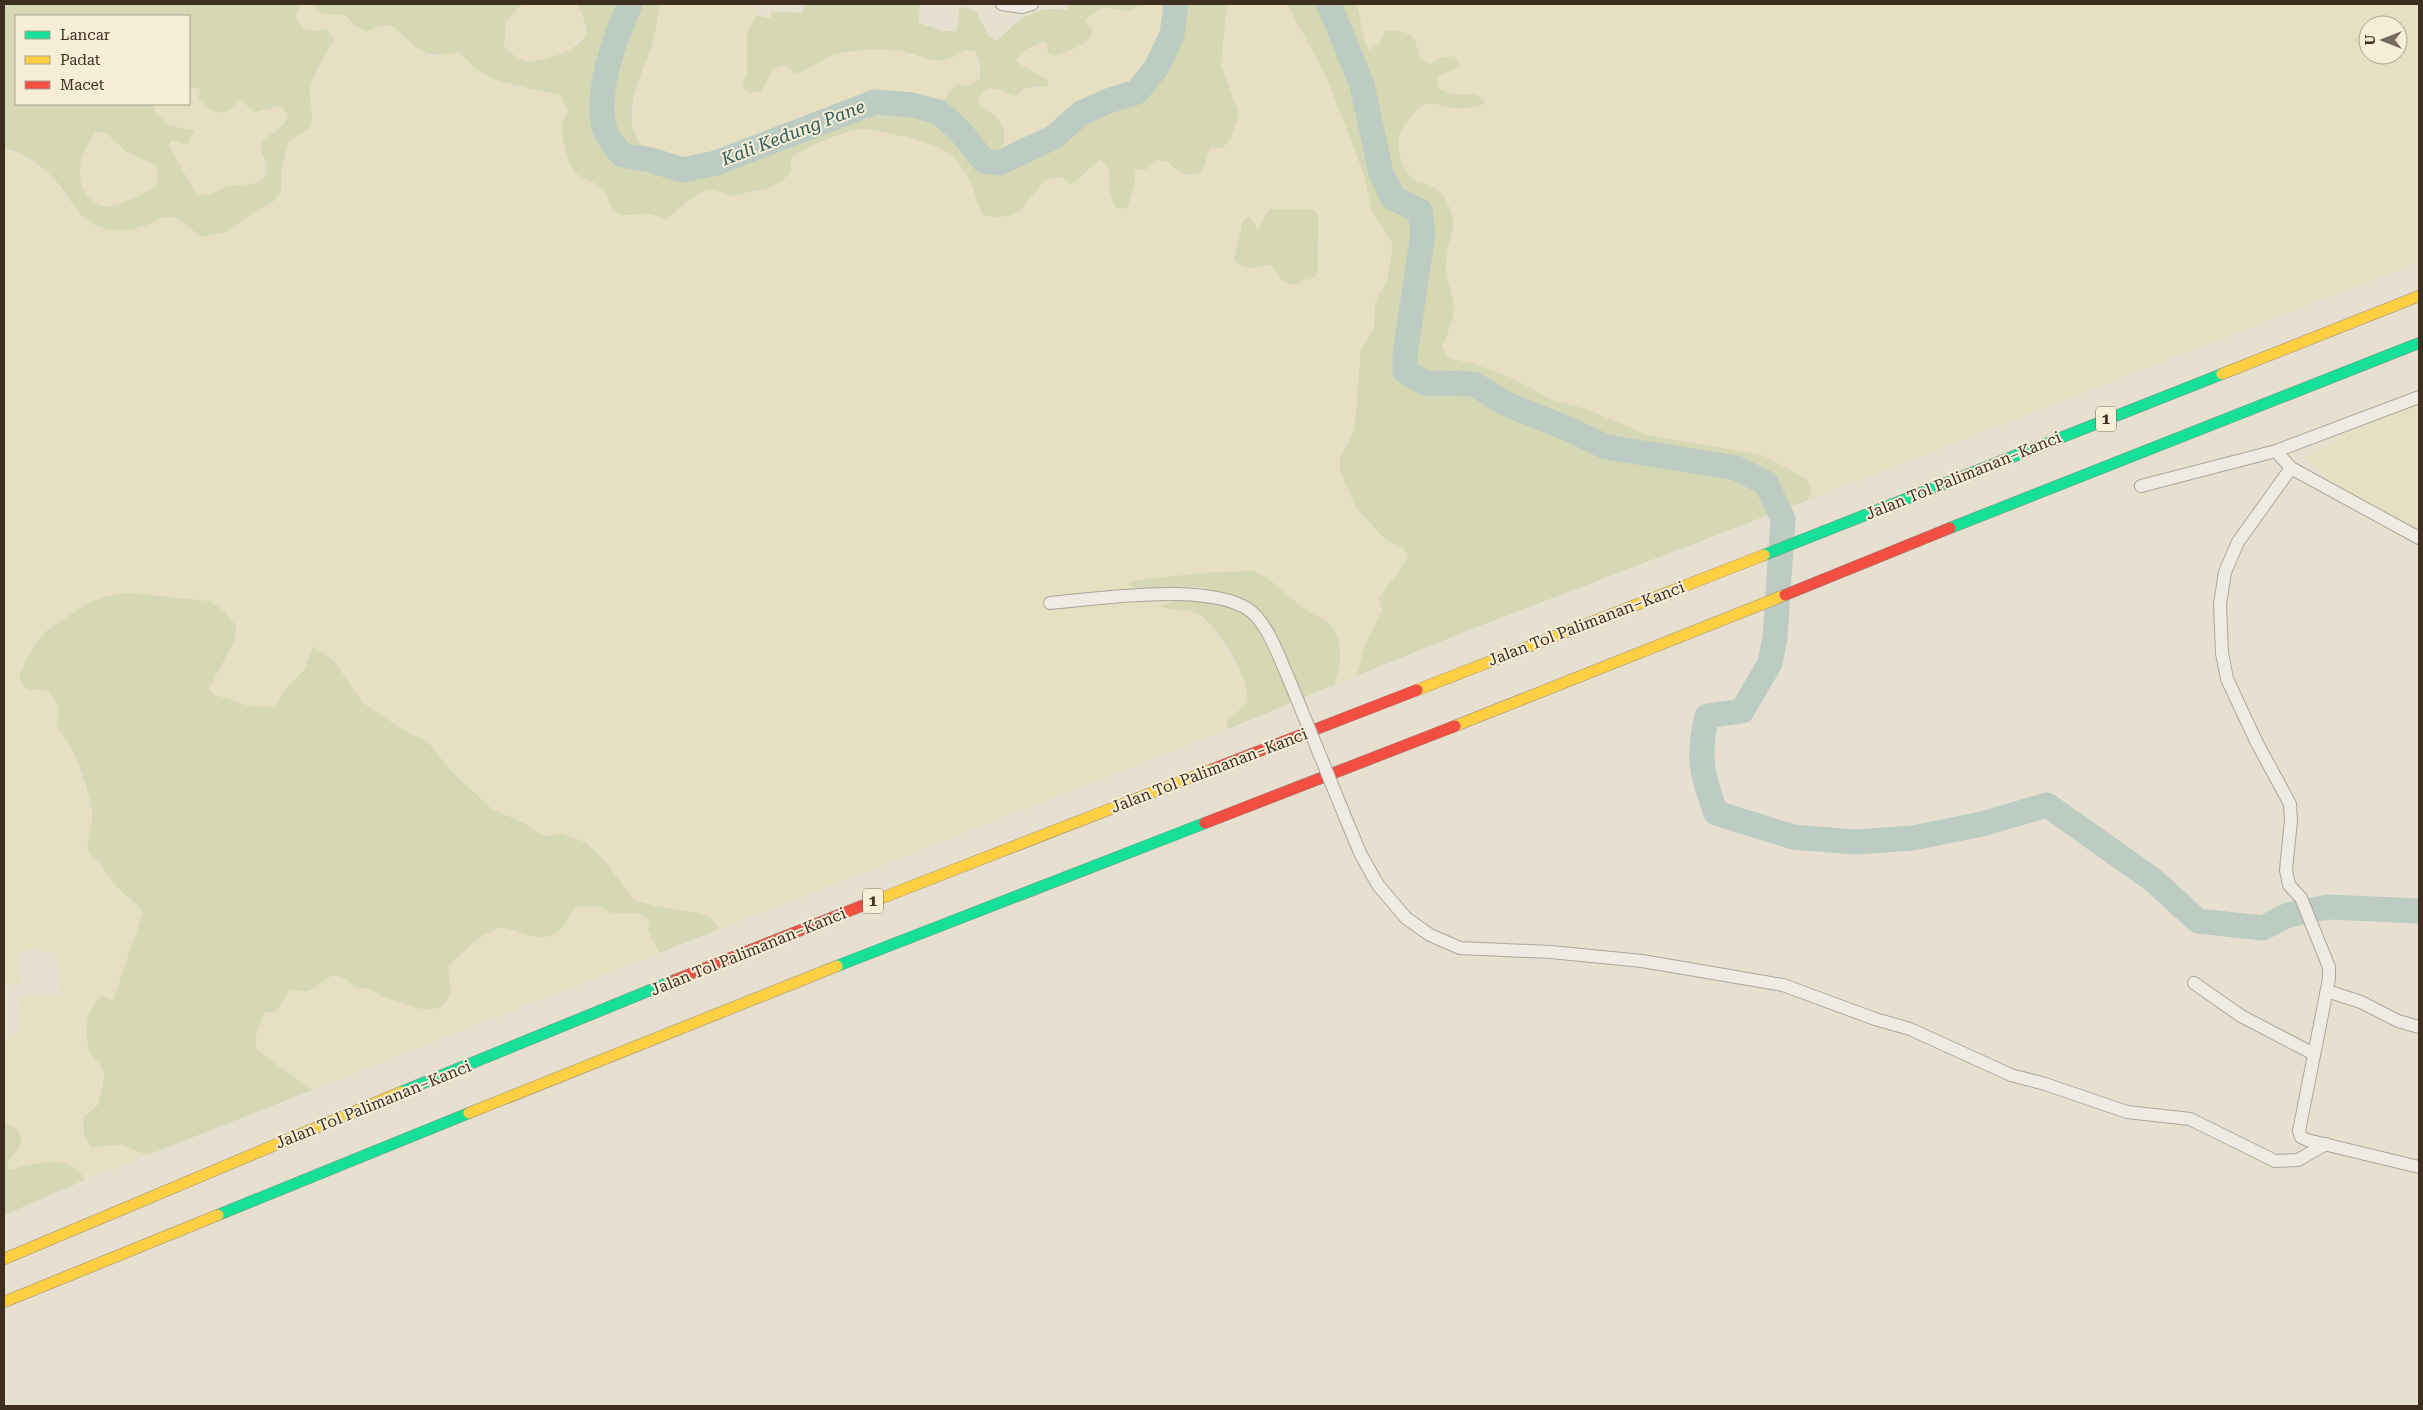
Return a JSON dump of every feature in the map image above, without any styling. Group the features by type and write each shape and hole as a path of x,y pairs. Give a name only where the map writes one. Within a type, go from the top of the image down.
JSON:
{"highway":[{"name":"Jalan Tol Palimanan–Kanci","path":"4,1259 299,1134 723,960 1749,561 2419,296"},
{"path":"4,1302 741,1003 1630,658 2053,486 2419,343"}],"street":[{"path":"1002,4 1022,7 1032,4"},
{"path":"2141,486 2276,451 2419,397"},
{"path":"2276,451 2291,468 2419,538"},
{"path":"2291,468 2238,542 2225,572 2220,604 2222,653 2227,679 2257,743 2290,804 2291,820 2286,870 2289,885 2301,898 2329,967 2327,991 2299,1131 2301,1137 2307,1140 2419,1167"},
{"path":"1050,603 1167,594 1202,596 1232,602 1255,616 1272,640 1348,824 1378,885 1406,918 1430,935 1460,948 1552,952 1642,961 1784,985 1875,1019 1910,1029 2010,1075 2045,1084 2126,1112 2190,1119 2275,1161 2298,1160 2326,1144"},
{"path":"2194,983 2241,1016 2314,1054"},
{"path":"2327,991 2361,1002 2398,1021 2419,1027"}],"shaded area":[{"path":"300,4 311,4 321,13 346,16 355,26 367,31 379,26 392,26 421,51 433,56 458,52 469,60 477,70 511,86 562,95 568,112 562,123 563,136 567,148 568,161 573,172 596,183 605,192 608,204 617,213 629,216 642,213 666,220 686,202 708,189 733,196 759,191 791,171 791,158 802,149 858,129 884,131 933,144 944,150 963,168 970,179 983,215 995,217 1008,216 1029,201 1045,180 1061,177 1083,177 1090,166 1101,159 1109,170 1110,195 1127,209 1135,183 1135,170 1147,169 1157,160 1169,162 1178,172 1189,176 1202,172 1210,147 1231,138 1239,114 1221,65 1227,4 1287,4 1327,78 1364,175 1372,212 1393,244 1387,280 1375,302 1374,328 1361,349 1355,423 1352,435 1345,445 1340,471 1355,506 1371,526 1390,542 1402,547 1409,557 1393,577 1382,610 1370,633 1356,676 1334,685 1339,671 1340,651 1331,626 1304,609 1280,586 1252,571 1201,573 1133,581 1128,584 1139,589 1164,590 1190,587 1220,594 1178,600 1161,606 1172,610 1191,611 1208,621 1245,679 1248,691 1246,703 1227,726 1228,729 720,929 710,917 634,900 596,850 585,842 562,834 548,836 537,832 524,822 492,809 451,771 428,742 405,731 363,703 334,661 314,647 304,670 286,689 275,705 269,707 249,706 213,694 209,689 235,639 236,633 232,621 225,611 209,601 127,593 51,627 42,635 28,658 35,690 48,690 56,700 60,713 58,719 71,747 88,796 93,822 87,841 104,871 126,895 141,907 143,913 113,1000 108,998 87,1025 90,1051 105,1073 105,1080 98,1105 83,1117 82,1130 98,1145 110,1147 123,1145 148,1155 85,1180 75,1168 69,1166 38,1163 13,1170 8,1168 8,1161 20,1147 7,1123 4,1123 4,1037 18,1035 20,997 61,995 56,953 33,949 18,954 20,984 4,985 4,149 21,155 52,177 75,209 95,225 120,230 145,225 156,219 169,217 181,221 191,229 227,232 258,209 273,203 281,192 282,166 289,141 311,127 314,114 309,101 310,88 334,40 327,29 315,31 303,29 296,17","holes":["1270,209 1283,210 1319,240 1318,271 1303,279 1278,276 1271,265 1252,268 1234,259 1243,220 1253,221 1258,232"]},
{"path":"522,4 577,4 583,14 586,33 570,49 539,62 520,59 504,47 506,21"},
{"path":"660,4 757,4 756,15 747,34 747,74 742,86 761,91 774,69 785,65 796,74 808,70 829,55 867,51 892,50 916,57 942,60 955,58 964,50 976,52 980,78 970,86 948,93 941,107 913,99 874,97 715,158 683,165 652,155 640,142 633,123 636,91 652,44"},
{"path":"1141,4 1171,4 1167,33 1151,65 1134,87 1106,96 1078,109 1051,133 998,157 987,156 998,150 1002,122 977,102 980,96 990,88 996,88 1008,94 1022,88 1041,88 1048,79 1020,64 1016,59 1021,54 1043,42 1048,45 1052,56 1059,55 1087,42 1090,26 1085,21 1089,16 1104,7 1123,11"},
{"path":"1356,4 2419,4 2419,262 1808,500 1811,490 1807,479 1762,455 1647,435 1589,410 1552,400 1510,377 1474,364 1449,358 1442,347 1451,324 1453,311 1453,299 1448,287 1446,250 1452,239 1454,226 1447,201 1428,184 1415,180 1407,172 1399,147 1399,134 1406,123 1423,105 1435,104 1448,107 1476,94 1451,94 1439,89 1437,77 1460,66 1441,58 1429,64 1419,57 1418,44 1380,43 1369,50 1363,40 1361,14"},
{"path":"190,87 198,88 201,93 198,98 213,111 231,108 235,103 241,101 250,109 262,111 280,106 286,109 289,115 287,121 262,140 261,153 267,171 260,181 229,186 206,196 199,196 194,192 169,145 170,140 182,144 188,129 169,125 155,112 155,105 190,105"},
{"path":"102,132 128,152 157,166 158,184 137,198 112,205 100,205 94,202 85,192 80,181 80,169 88,143 95,133"},
{"path":"2419,402 2419,531 2341,487 2304,457 2340,439 2352,430"},
{"path":"575,907 600,907 612,913 638,913 649,919 653,943 659,953 312,1090 257,1050 255,1038 264,1013 277,1011 289,988 301,993 313,990 323,980 334,975 346,979 355,988 367,988 384,997 397,1000 451,992 448,966 477,939 500,927 537,938 561,929"}],"green space":[{"path":"4,4 300,4 296,17 303,29 315,31 327,29 334,40 311,85 311,127 289,141 282,166 281,192 272,203 258,209 227,232 201,237 182,222 169,217 132,229 113,230 95,225 84,218 49,174 27,157 4,149","holes":["15,15 190,15 190,87 198,88 201,93 198,98 215,112 219,113 229,110 241,101 255,112 280,106 289,115 281,126 262,140 261,149 267,171 261,180 251,184 229,186 207,195 199,196 194,191 169,145 171,140 182,144 188,143 194,131 169,125 155,112 155,105 15,105","102,132 127,152 157,166 158,184 123,202 102,206 89,197 84,190 80,173 83,156 95,133"]},
{"path":"311,4 522,4 506,21 504,47 521,59 533,61 560,54 583,40 586,34 586,27 577,4 624,4 606,50 598,84 596,100 600,135 619,160 650,165 682,176 718,168 876,107 911,110 936,117 956,135 981,166 1000,168 1057,142 1083,118 1110,106 1140,97 1160,71 1177,37 1181,4 1227,4 1221,65 1239,114 1231,138 1223,148 1210,147 1202,172 1184,174 1169,162 1157,160 1147,169 1135,170 1135,183 1127,209 1115,207 1110,195 1109,170 1101,160 1071,184 1061,177 1045,180 1020,211 1008,216 995,217 983,215 967,174 947,152 928,143 902,136 875,130 858,129 823,141 791,158 791,171 782,181 771,187 733,196 708,189 686,202 666,220 647,214 626,215 618,213 612,209 606,194 601,188 575,173 567,157 563,141 562,122 568,112 561,95 499,81 476,69 459,52 446,54 428,53 415,46 392,26 379,26 367,31 355,26 346,16 321,13"},
{"path":"636,4 660,4 653,40 632,106 634,130 639,141 652,155 625,150 611,131 607,114 607,99 614,65 624,32"},
{"path":"805,4 920,4 919,23 943,31 956,31 960,7 976,11 989,37 997,41 1020,20 1036,12 1055,9 1067,10 1068,4 1141,4 1129,12 1104,7 1089,16 1085,21 1093,31 1091,36 1082,44 1070,50 1052,56 1047,52 1048,45 1043,42 1025,50 1016,59 1020,64 1048,80 1047,86 1023,88 1020,93 1014,96 993,88 981,95 977,102 999,120 1004,130 1003,146 987,156 964,127 941,107 948,93 957,84 970,86 980,78 980,65 976,52 964,50 954,57 945,60 928,59 891,50 841,53 796,74 785,65 774,69 761,91 749,93 742,86 747,74 747,34 756,15 770,18 772,11 802,13"},
{"path":"1287,4 1324,4 1357,87 1376,175 1390,202 1415,214 1418,234 1399,353 1400,374 1423,388 1472,389 1501,408 1571,436 1604,452 1735,472 1762,486 1774,513 1469,630 1356,676 1365,645 1382,610 1379,598 1409,557 1402,547 1390,542 1380,534 1355,506 1340,471 1340,457 1352,435 1355,423 1361,349 1374,328 1375,302 1387,280 1393,244 1372,212 1364,175 1327,78"},
{"path":"1335,4 1356,4 1364,39 1369,50 1380,43 1385,31 1399,31 1413,38 1419,57 1429,64 1441,58 1454,56 1461,66 1437,77 1439,89 1451,94 1476,94 1486,103 1463,108 1432,104 1422,106 1402,129 1399,136 1399,148 1404,167 1416,181 1432,186 1439,191 1445,198 1453,219 1446,268 1454,306 1451,324 1442,347 1449,358 1474,364 1510,377 1552,400 1589,410 1647,435 1762,455 1807,479 1811,490 1808,500 1784,509 1770,479 1738,462 1607,442 1575,426 1506,398 1475,379 1426,377 1410,368 1410,354 1429,234 1424,207 1397,194 1386,171 1367,84"},
{"path":"1270,209 1308,209 1314,210 1318,215 1318,271 1315,277 1310,280 1304,279 1299,284 1288,283 1282,279 1271,265 1246,267 1234,259 1243,220 1249,217 1258,231"},
{"path":"1252,571 1271,581 1302,607 1331,626 1340,647 1340,663 1334,685 1228,729 1227,721 1246,702 1247,693 1239,668 1214,629 1198,614 1160,606 1178,600 1220,594 1197,588 1150,590 1127,584 1133,581 1201,573"},
{"path":"127,593 209,601 225,611 236,626 235,639 209,689 213,694 249,706 269,707 275,705 286,689 304,670 313,646 334,661 363,703 405,731 428,742 451,771 492,809 548,836 562,834 585,842 604,860 634,900 710,917 720,929 659,953 648,931 649,919 638,913 612,913 600,907 575,907 562,928 553,935 546,937 531,936 500,927 477,939 448,966 451,992 445,1004 434,1009 421,1009 384,997 367,988 355,988 346,979 334,975 309,990 297,991 289,989 277,1011 264,1013 255,1038 257,1050 312,1090 148,1155 122,1145 91,1147 84,1136 83,1117 98,1105 105,1073 88,1046 87,1023 92,1008 101,996 113,1000 143,913 114,884 99,860 93,859 89,853 88,841 92,824 92,811 74,754 56,725 59,715 56,702 47,690 29,690 23,687 19,675 34,646 46,631 89,602"},
{"path":"7,1123 18,1130 21,1139 19,1147 8,1161 8,1168 13,1170 27,1165 61,1163 76,1169 85,1180 4,1215 4,1124"}],"waterway":[{"name":"Kali Kedung Pane","path":"630,4 618,33 604,83 602,116 605,130 622,155 651,160 682,170 716,163 875,102 912,105 939,112 960,131 984,161 999,163 1054,137 1081,113 1108,101 1137,92 1156,68 1172,35 1176,4"},
{"name":"Kali Kedung Pane","path":"1329,4 1362,85 1381,173 1393,198 1420,211 1423,233 1405,354 1405,371 1425,383 1474,384 1504,403 1573,431 1606,447 1736,468 1766,483 1783,519 1775,637 1770,663 1742,711 1707,716 1702,742 1702,765 1707,788 1716,813 1793,837 1856,842 1913,838 1982,824 2047,805 2153,880 2198,921 2263,928 2288,915 2328,907 2419,911"}],"traffic: fast":[{"path":"1950,528 2419,343"},
{"path":"1764,555 2222,374"},
{"path":"837,966 1205,823"},
{"path":"401,1092 675,980"},
{"path":"218,1215 469,1113"}],"traffic: slow":[{"path":"2222,374 2419,296"},
{"path":"1417,690 1764,555"},
{"path":"1455,726 1785,595"},
{"path":"874,901 1213,769"},
{"path":"469,1113 837,966"},
{"path":"4,1259 401,1092"},
{"path":"4,1302 218,1215"}],"traffic: jam":[{"path":"1785,595 1950,528"},
{"path":"1213,769 1417,690"},
{"path":"1205,823 1455,726"},
{"path":"675,980 874,901"}]}
